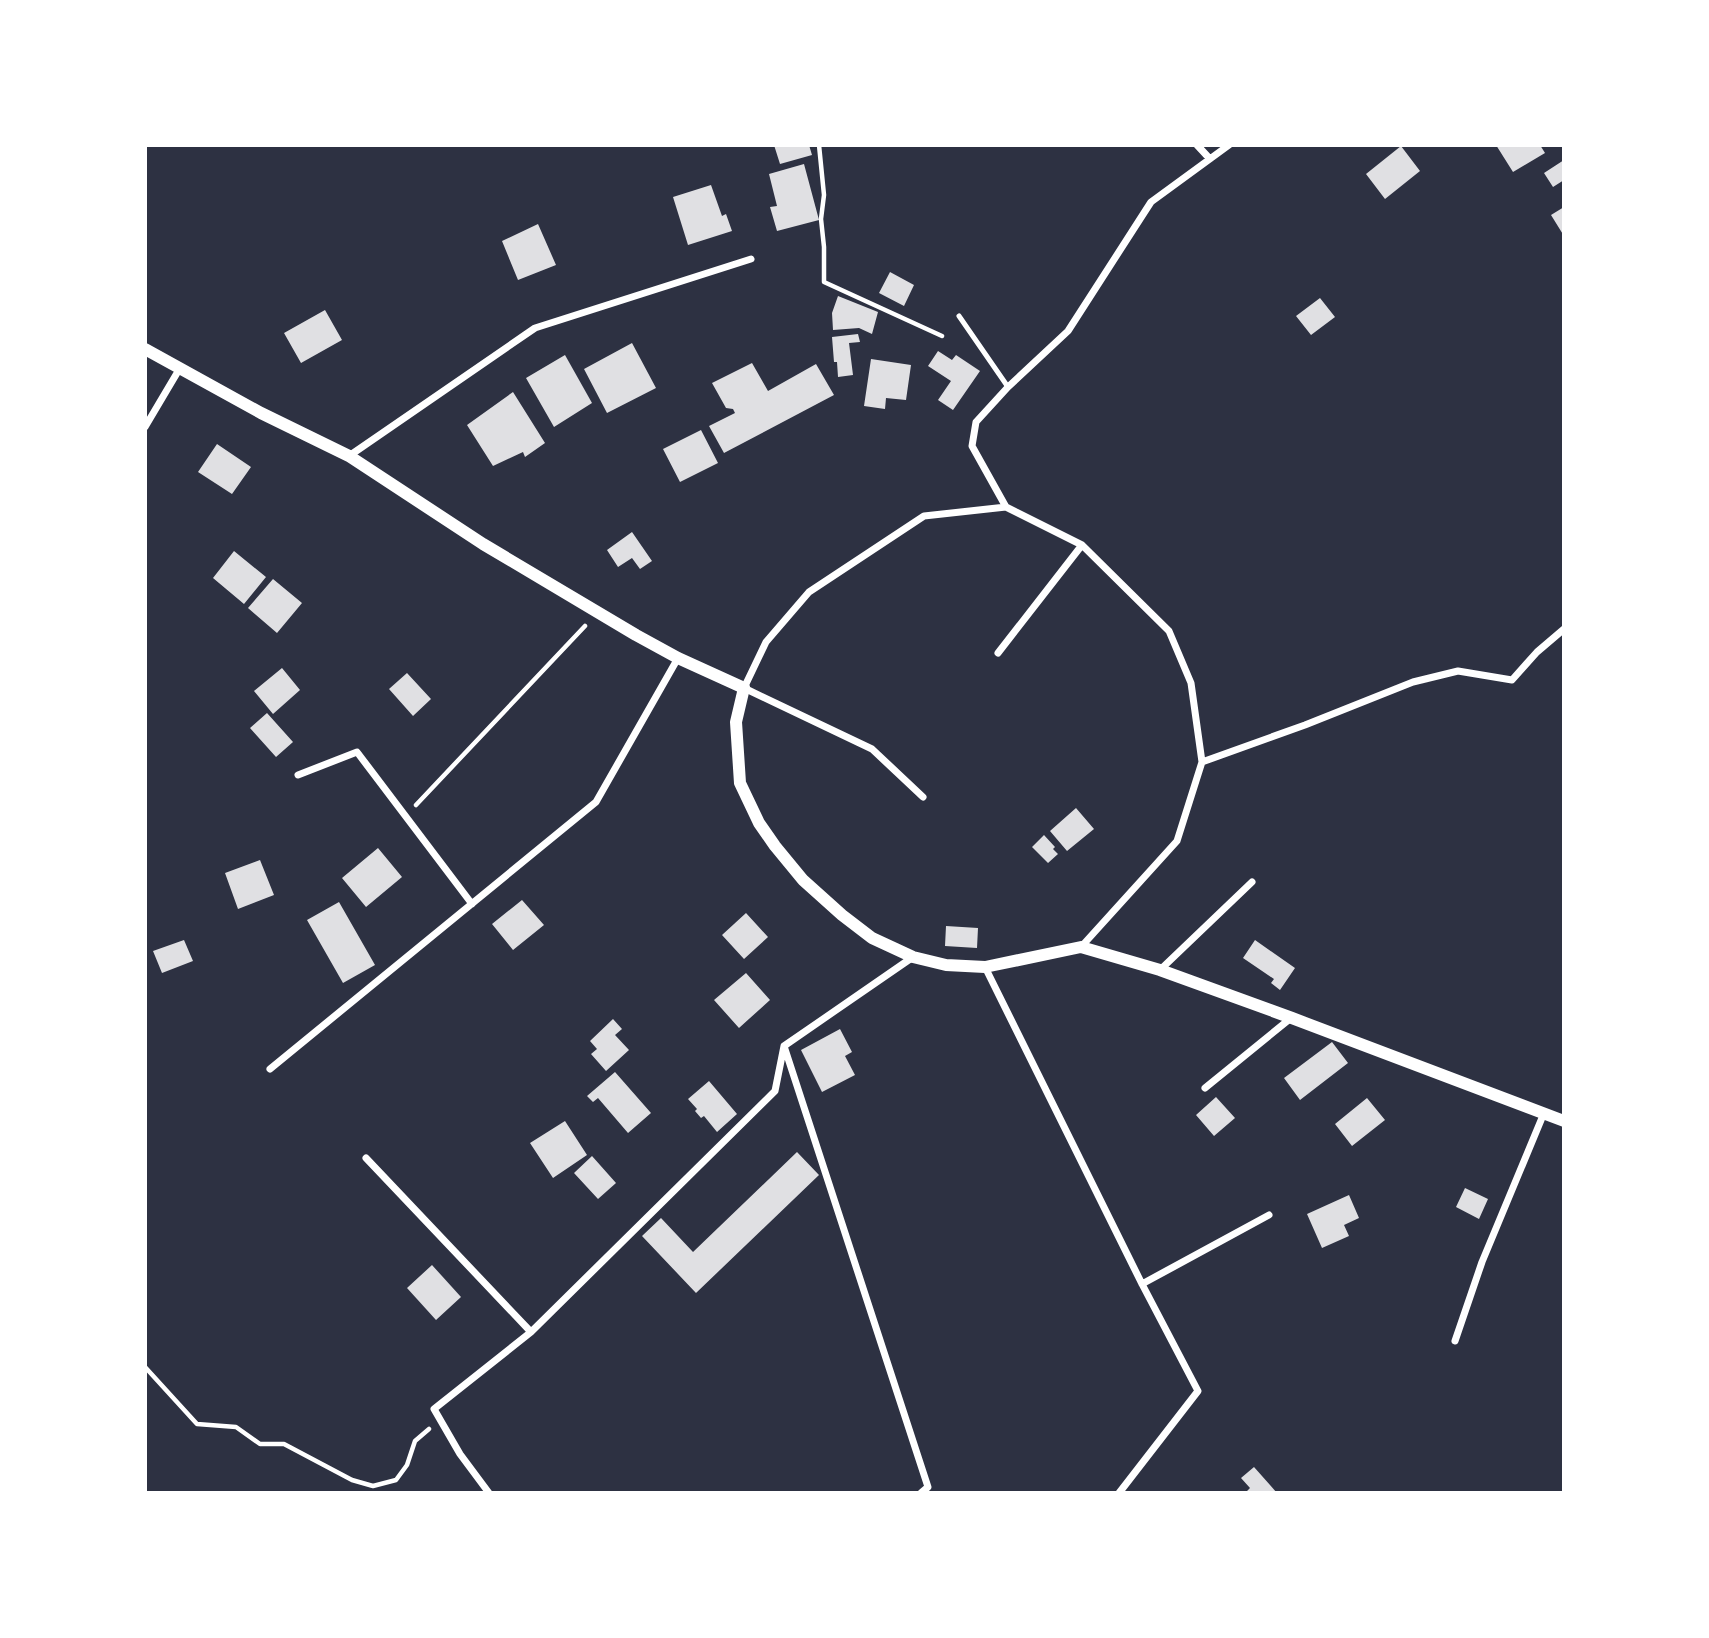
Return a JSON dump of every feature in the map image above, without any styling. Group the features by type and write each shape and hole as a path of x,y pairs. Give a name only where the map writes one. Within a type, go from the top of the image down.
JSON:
{"street":[{"path":"1197,145 1210,159"},
{"path":"1006,508 972,446 976,422 1008,387 1068,331 1151,202 1229,145"},
{"path":"349,456 535,328 751,259"},
{"path":"145,349 261,413 349,456 483,544 678,658 872,750 923,797"},
{"path":"145,427 180,367"},
{"path":"1081,947 1177,841 1202,762 1191,683 1169,631 1082,545 1006,508 925,516 809,592 766,642 744,688 736,722 740,783 759,822 803,880 872,938 913,957 946,965 985,967 1081,947 1160,970 1564,1122"},
{"path":"998,653 1082,545"},
{"path":"1202,762 1305,726 1412,682 1458,671 1511,680 1537,652 1564,629"},
{"path":"270,1069 596,802 678,658"},
{"path":"298,775 357,752 472,904"},
{"path":"1160,970 1252,882"},
{"path":"489,1493 460,1454 434,1409 531,1332 775,1091 784,1046 913,957"},
{"path":"985,967 1198,1391 1119,1493"},
{"path":"1205,1088 1292,1018"},
{"path":"784,1046 928,1487 921,1493"},
{"path":"1455,1342 1482,1262 1544,1113"},
{"path":"366,1158 531,1332"},
{"path":"1142,1283 1269,1215"}],"lane":[{"path":"960,316 1008,387"}],"path":[{"path":"819,145 824,195 821,219 824,282 942,336"},
{"path":"405,816 598,612"},
{"path":"145,1367 197,1424 236,1427 260,1444 284,1444 352,1480 373,1486 397,1480 407,1465 415,1441 440,1420"}],"building":[{"path":"774,145 809,145 812,155 780,164"},
{"path":"1496,145 1540,145 1545,153 1513,172"},
{"path":"1401,146 1420,171 1385,199 1366,174"},
{"path":"1564,160 1564,180 1553,187 1544,173"},
{"path":"804,164 819,220 777,231 770,207 777,206 769,174"},
{"path":"711,185 722,216 726,214 732,231 688,245 673,197"},
{"path":"1564,207 1564,236 1551,215"},
{"path":"538,224 556,265 518,280 502,241"},
{"path":"890,272 914,285 904,306 879,293"},
{"path":"838,296 878,312 872,334 859,328 833,330 832,313"},
{"path":"1320,298 1335,317 1311,335 1296,316"},
{"path":"325,310 342,340 301,363 284,333"},
{"path":"858,334 860,342 849,343 853,375 838,377 832,337"},
{"path":"632,343 656,388 607,413 584,369"},
{"path":"938,351 952,360 956,355 980,371 953,410 938,400 951,381 928,366"},
{"path":"565,355 592,403 554,427 526,378"},
{"path":"871,359 911,365 906,400 886,398 885,409 864,406"},
{"path":"752,363 768,391 816,364 834,395 724,453 709,426 735,413 733,409 726,408 712,383"},
{"path":"513,392 545,443 525,457 523,452 493,466 467,425"},
{"path":"701,430 718,463 680,482 663,449"},
{"path":"217,444 251,467 232,494 198,472"},
{"path":"632,532 652,561 640,569 632,558 618,567 607,550"},
{"path":"234,551 266,577 244,604 213,578"},
{"path":"273,579 302,603 277,633 248,608"},
{"path":"282,668 300,690 273,714 254,691"},
{"path":"407,673 431,699 413,716 389,689"},
{"path":"267,713 293,742 276,757 250,728"},
{"path":"1076,808 1094,829 1067,851 1050,831"},
{"path":"1044,835 1058,854 1048,863 1032,847"},
{"path":"378,848 402,877 366,907 342,878"},
{"path":"260,860 274,895 238,909 225,873"},
{"path":"522,900 544,925 513,950 492,924"},
{"path":"339,902 375,965 343,983 307,920"},
{"path":"746,913 768,937 744,959 722,935"},
{"path":"946,926 978,928 977,948 945,946"},
{"path":"184,940 193,961 162,973 153,951"},
{"path":"1255,940 1295,968 1280,990 1271,983 1274,979 1243,958"},
{"path":"746,973 770,1000 739,1028 714,1000"},
{"path":"613,1019 622,1029 615,1035 629,1050 606,1071 591,1054 597,1049 590,1041"},
{"path":"840,1029 852,1052 845,1056 855,1075 822,1092 801,1050"},
{"path":"1332,1042 1348,1063 1300,1100 1284,1078"},
{"path":"615,1072 651,1113 628,1133 598,1098 593,1102 587,1096"},
{"path":"709,1081 737,1114 717,1132 704,1116 701,1118 688,1099"},
{"path":"1216,1097 1235,1118 1214,1136 1196,1115"},
{"path":"1367,1098 1385,1120 1352,1146 1335,1124"},
{"path":"565,1121 587,1155 553,1178 530,1143"},
{"path":"797,1152 819,1175 696,1293 642,1236 661,1218 693,1252"},
{"path":"592,1156 616,1183 598,1199 574,1173"},
{"path":"1465,1188 1488,1199 1479,1219 1456,1207"},
{"path":"1349,1195 1359,1218 1344,1225 1349,1236 1322,1248 1307,1214"},
{"path":"432,1265 461,1297 436,1320 407,1288"},
{"path":"1254,1467 1277,1493 1245,1493 1250,1488 1241,1478"}]}
